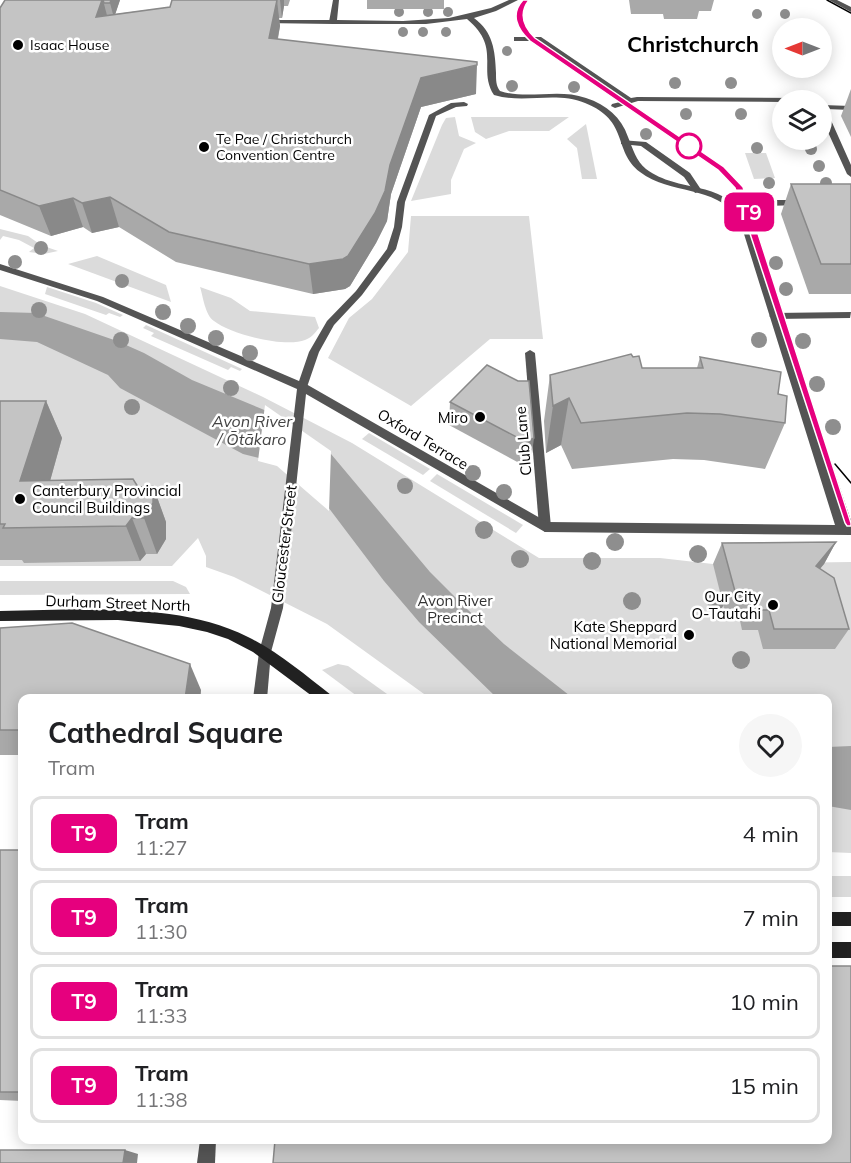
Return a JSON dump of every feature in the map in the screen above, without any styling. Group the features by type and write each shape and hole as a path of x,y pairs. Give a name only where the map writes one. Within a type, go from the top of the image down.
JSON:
{"main road":[{"name":"Durham Street North","path":"0,616 104,616 197,623 232,635 265,652 320,694"},
{"path":"832,919 851,919"},
{"path":"832,950 851,950"}],"street":[{"path":"333,22 336,0"},
{"path":"260,22 444,22 470,18 515,0"},
{"path":"832,0 851,9"},
{"path":"470,18 488,35 493,87 497,93 516,98 564,96 584,99 615,119 633,160 650,175 676,186 719,196 739,210 847,530"},
{"path":"517,39 538,39 630,101"},
{"path":"615,106 637,99 772,100"},
{"name":"Gloucester Street","path":"261,694 265,652 277,608 302,387 314,352 330,323 359,293 391,249 398,227 401,202 433,115 454,105 464,104"},
{"path":"832,109 851,108"},
{"path":"832,131 851,174"},
{"path":"624,142 643,144 687,175 698,191"},
{"path":"765,203 798,203"},
{"name":"Oxford Terrace","path":"0,267 100,299 302,387 546,527 847,530"},
{"path":"774,316 850,315"},
{"name":"Club Lane","path":"530,353 546,527"},
{"path":"206,1163 208,1144"}],"green space":[{"path":"455,117 459,136 476,143 464,149 451,180 451,194 411,201 442,125 446,118"},
{"path":"471,117 569,117 549,131 509,131 486,139 475,132"},
{"path":"586,124 597,179 582,179 577,148 567,139"},
{"path":"745,153 766,153 775,178 754,179"},
{"path":"411,216 529,216 543,339 490,339 411,406 328,358 349,318 372,299 408,252"},
{"path":"0,229 28,236 41,245 58,251 44,254 29,252 34,248 19,240 3,236 0,240"},
{"path":"97,256 166,285 171,302 68,264"},
{"name":"Avon River Precinct","path":"0,286 85,314 263,397 352,443 539,558 660,558 713,564 851,562 851,853 832,852 832,694 424,694 327,624 234,577 206,567 206,556 198,538 172,566 0,566"},
{"path":"47,287 96,303 123,315 120,317 109,313 106,315 45,294"},
{"path":"200,287 231,298 250,311 315,317 319,328 309,338 296,342 272,341 232,331 211,318 206,310"},
{"path":"146,325 242,369 240,371 231,367 228,370 151,336 154,333 143,328"},
{"path":"369,433 430,469 423,475 362,439"},
{"path":"437,474 523,525 516,533 430,481"},
{"path":"0,581 173,581 186,587 190,594 0,595"},
{"path":"338,664 348,666 387,694 354,694 322,670"},
{"path":"832,876 851,876 851,897 832,897"}],"water":[{"name":"Avon River / Ōtākaro","path":"0,312 36,313 117,341 144,353 192,380 274,414 331,454 430,572 504,644 568,694 493,694 419,622 384,581 328,507 279,463 243,454 120,388 108,375 37,342 0,339"},
{"path":"851,746 851,810 832,807 832,747"}],"pier":[{"path":"265,405 331,451 329,511 277,466 258,461"}],"building":[{"name":"Te Pae / Christchurch Convention Centre","path":"5,0 102,0 96,17 170,7 172,0 277,0 269,38 477,62 477,65 421,78 390,165 385,191 375,213 348,256 343,259 309,264 169,232 110,197 82,203 73,198 39,206 0,190 0,8"},
{"path":"791,184 851,184 851,264 821,264"},
{"path":"631,354 633,357 639,356 642,368 703,368 700,357 781,372 778,394 787,396 785,423 720,414 687,413 581,423 569,398 553,406 550,375"},
{"path":"487,365 518,381 529,381 534,438 526,442 450,402"},
{"path":"0,401 46,401 20,481 133,479 138,487 153,486 153,503 144,518 132,518 126,526 3,528 5,524 0,524"},
{"path":"836,542 816,566 834,578 849,629 774,629 769,610 752,610 749,595 736,595 722,543"},
{"path":"72,623 190,664 186,694 18,694 18,730 0,730 0,628"},
{"path":"0,850 18,850 18,1092 0,1092"},
{"path":"832,966 851,966 851,1163 273,1163 275,1144 832,1144"},
{"path":"0,1150 125,1150 123,1163 0,1163"}],"tram line":[{"path":"526,0 520,16 522,26 533,40 721,169 738,187 851,523"},
{"name":"T9","path":"526,0 521,5 520,25 533,40 721,168 738,187 748,209 851,523"},
{"path":"827,0 851,13"},
{"path":"835,464 851,483"}],"place":[{"name":"Isaac House","path":"18,45"},
{"name":"Te Pae / Christchurch Convention Centre","path":"204,147"},
{"name":"Miro","path":"480,417"},
{"name":"Canterbury Provincial Council Buildings","path":"20,499"},
{"name":"Our City O-Tautahi","path":"773,605"},
{"name":"Kate Sheppard National Memorial","path":"689,635"}],"district":[{"name":"Christchurch","path":"693,44"}]}
